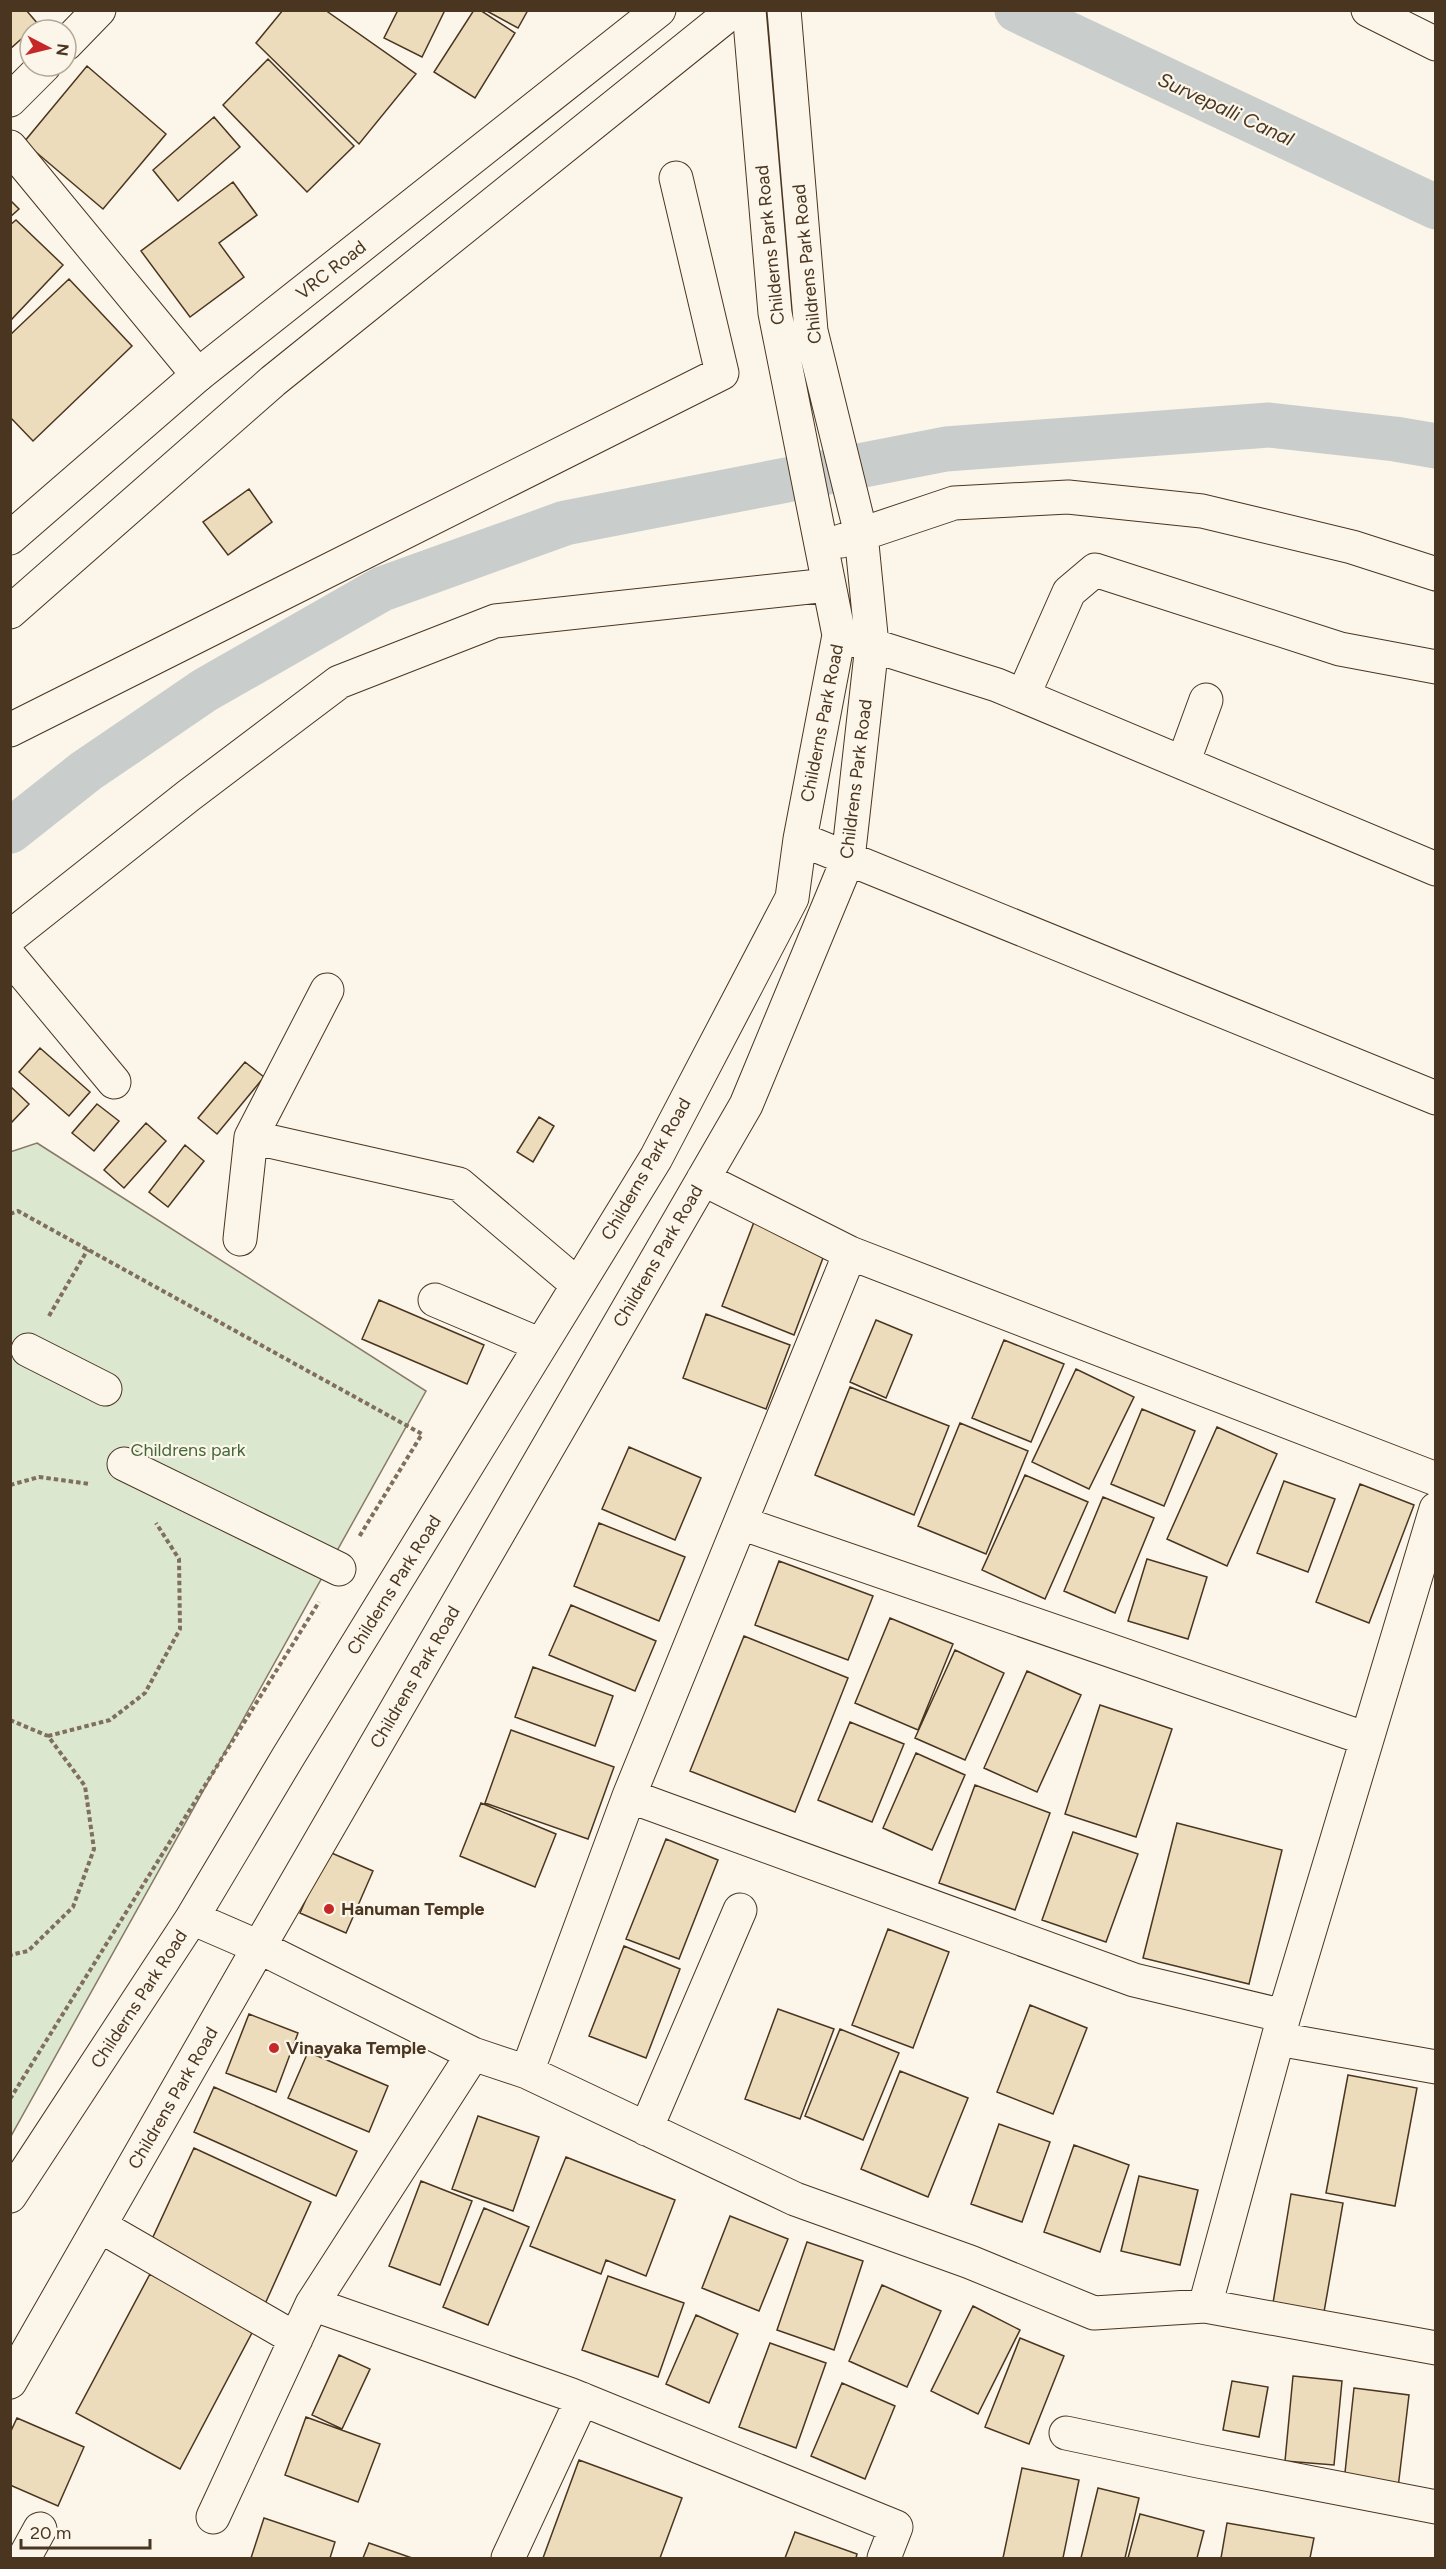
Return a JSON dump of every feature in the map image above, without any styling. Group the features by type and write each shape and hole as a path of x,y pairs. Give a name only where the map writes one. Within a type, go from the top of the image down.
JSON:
{"street":[{"path":"78,32 99,10"},
{"name":"VRC Road","path":"10,538 198,375 659,10"},
{"path":"10,612 273,381 734,10"},
{"name":"Childerns Park Road","path":"10,2196 192,1918 656,1158 792,898 800,839 839,635 775,313 748,10"},
{"name":"Childrens Park Road","path":"10,2382 746,1105 848,859 872,645 858,522 811,331 784,10"},
{"path":"1368,10 1436,44"},
{"path":"10,100 32,78"},
{"path":"10,147 198,375"},
{"path":"10,730 722,374 676,178"},
{"path":"820,539 858,522 954,503 1068,497 1202,511 1352,547 1436,574"},
{"path":"1023,696 1069,592 1095,570 1340,649 1436,667"},
{"path":"10,937 188,796 339,682 495,621 828,585"},
{"path":"839,635 997,685 1436,869"},
{"path":"1183,763 1206,700"},
{"path":"800,839 1436,1098"},
{"path":"10,957 114,1082"},
{"path":"240,1239 251,1137 327,990"},
{"path":"251,1137 459,1184 578,1284"},
{"path":"703,1179 850,1253 1436,1479"},
{"path":"527,2072 629,1796 850,1253"},
{"path":"435,1300 541,1345"},
{"path":"28,1350 105,1389"},
{"path":"124,1464 339,1569"},
{"path":"1205,2306 1281,2027 1436,1509"},
{"path":"741,1522 1367,1739"},
{"path":"629,1796 1134,1980 1281,2027 1436,2067"},
{"path":"646,2129 740,1910"},
{"path":"192,1918 259,1947 472,2054 527,2072 795,2199 970,2262 1094,2313 1205,2306 1436,2348"},
{"path":"213,2517 312,2304 472,2054"},
{"path":"100,2226 296,2339"},
{"path":"312,2304 582,2399 896,2528 884,2559"},
{"path":"508,2559 582,2399"},
{"path":"1066,2433 1436,2507"},
{"path":"24,2559 40,2529"}],"path":[{"path":"10,1214 18,1211 422,1434 10,2099"},
{"path":"10,1485 39,1477 93,1484"},
{"path":"48,1736 110,1720 145,1693 180,1629 179,1559 155,1522"},
{"path":"10,1720 48,1736 85,1786 94,1849 73,1907 28,1950 10,1955"}],"green space":[{"name":"Childrens park","path":"37,1143 426,1391 11,2136 10,1152"}],"building":[{"path":"10,10 26,10 33,18 18,18 18,42 10,49"},
{"path":"283,10 325,10 416,74 359,144 256,43"},
{"path":"398,10 445,10 422,57 384,38"},
{"path":"474,10 480,10 515,33 475,98 434,72"},
{"path":"485,10 528,10 518,28"},
{"path":"268,59 354,146 307,192 223,105"},
{"path":"87,66 166,134 103,209 24,142"},
{"path":"214,117 240,147 178,201 153,170"},
{"path":"233,182 257,215 219,243 244,277 190,317 141,251"},
{"path":"10,200 19,209 10,217"},
{"path":"16,220 63,265 10,321 10,225"},
{"path":"69,279 132,346 33,441 10,417 10,335"},
{"path":"249,489 272,522 228,555 203,522"},
{"path":"40,1048 90,1092 69,1116 19,1072"},
{"path":"245,1062 264,1077 217,1134 198,1118"},
{"path":"10,1086 29,1104 10,1124"},
{"path":"97,1104 119,1121 94,1151 72,1133"},
{"path":"539,1117 554,1126 533,1162 517,1152"},
{"path":"146,1123 166,1141 124,1188 104,1170"},
{"path":"185,1145 204,1161 168,1207 149,1192"},
{"path":"754,1222 826,1250 794,1335 722,1306"},
{"path":"379,1300 484,1345 467,1384 362,1339"},
{"path":"706,1314 790,1345 766,1409 683,1378"},
{"path":"876,1320 912,1335 886,1398 850,1382"},
{"path":"1004,1340 1064,1364 1031,1442 972,1418"},
{"path":"1076,1369 1134,1397 1089,1489 1032,1462"},
{"path":"850,1387 949,1426 914,1515 815,1475"},
{"path":"1142,1409 1195,1431 1164,1506 1111,1484"},
{"path":"960,1423 1028,1451 986,1554 918,1526"},
{"path":"1217,1427 1277,1454 1227,1566 1167,1539"},
{"path":"629,1447 701,1478 675,1540 602,1509"},
{"path":"1025,1475 1088,1502 1045,1599 982,1570"},
{"path":"1284,1481 1335,1499 1308,1572 1257,1553"},
{"path":"1360,1484 1414,1505 1369,1623 1316,1602"},
{"path":"1103,1497 1154,1518 1115,1613 1064,1591"},
{"path":"599,1523 685,1557 659,1621 574,1586"},
{"path":"1147,1559 1207,1577 1188,1639 1128,1621"},
{"path":"779,1561 873,1596 848,1660 755,1625"},
{"path":"571,1605 656,1641 635,1691 549,1655"},
{"path":"890,1618 953,1644 918,1730 855,1703"},
{"path":"744,1636 848,1678 795,1812 690,1771"},
{"path":"955,1650 1004,1673 965,1760 915,1738"},
{"path":"533,1667 613,1696 595,1746 515,1717"},
{"path":"1027,1671 1081,1695 1037,1792 984,1768"},
{"path":"1100,1705 1172,1729 1136,1837 1065,1814"},
{"path":"850,1722 904,1744 872,1822 818,1800"},
{"path":"511,1730 614,1767 588,1839 485,1803"},
{"path":"916,1753 965,1775 932,1850 883,1828"},
{"path":"975,1785 1050,1813 1015,1910 939,1883"},
{"path":"481,1803 556,1834 535,1887 460,1856"},
{"path":"1177,1823 1282,1850 1249,1984 1143,1958"},
{"path":"1073,1832 1138,1854 1106,1942 1042,1920"},
{"path":"666,1839 718,1860 679,1959 626,1939"},
{"path":"327,1851 373,1871 346,1933 300,1913"},
{"path":"888,1929 949,1952 913,2048 852,2025"},
{"path":"624,1946 680,1969 646,2058 589,2036"},
{"path":"1030,2005 1087,2028 1053,2114 997,2092"},
{"path":"778,2009 834,2029 800,2119 745,2099"},
{"path":"249,2014 298,2033 276,2092 226,2073"},
{"path":"840,2029 899,2053 863,2140 805,2116"},
{"path":"308,2052 388,2086 369,2132 288,2098"},
{"path":"900,2071 968,2098 928,2197 861,2169"},
{"path":"1348,2075 1417,2088 1395,2206 1326,2193"},
{"path":"214,2087 357,2151 336,2196 194,2132"},
{"path":"478,2116 539,2137 513,2211 452,2189"},
{"path":"999,2124 1050,2142 1022,2222 971,2204"},
{"path":"1074,2145 1129,2165 1100,2252 1044,2232"},
{"path":"194,2148 311,2202 265,2304 147,2250"},
{"path":"566,2157 675,2200 646,2276 606,2260 601,2274 530,2246"},
{"path":"1139,2176 1198,2190 1180,2265 1121,2251"},
{"path":"421,2181 472,2201 440,2285 389,2266"},
{"path":"1291,2194 1343,2203 1324,2312 1273,2303"},
{"path":"484,2208 529,2227 488,2325 443,2307"},
{"path":"730,2216 788,2239 759,2311 702,2288"},
{"path":"807,2242 863,2261 834,2350 777,2330"},
{"path":"150,2274 254,2329 180,2469 76,2413"},
{"path":"608,2276 684,2303 658,2377 582,2350"},
{"path":"882,2285 941,2311 907,2387 849,2361"},
{"path":"973,2306 1020,2330 978,2414 931,2391"},
{"path":"696,2315 738,2334 709,2403 666,2384"},
{"path":"1020,2338 1064,2356 1029,2444 985,2427"},
{"path":"770,2343 826,2363 796,2448 739,2427"},
{"path":"339,2355 370,2369 342,2429 312,2415"},
{"path":"1293,2376 1342,2381 1334,2465 1285,2461"},
{"path":"1232,2381 1268,2387 1259,2437 1223,2430"},
{"path":"842,2383 895,2406 865,2479 811,2456"},
{"path":"1354,2388 1409,2395 1398,2488 1344,2482"},
{"path":"306,2417 380,2444 358,2502 285,2475"},
{"path":"17,2418 84,2447 58,2506 10,2485 10,2433"},
{"path":"579,2460 682,2498 660,2558 543,2558"},
{"path":"1022,2468 1079,2480 1063,2558 1003,2558"},
{"path":"1098,2488 1139,2498 1125,2558 1081,2558"},
{"path":"1140,2514 1204,2531 1197,2558 1128,2558"},
{"path":"264,2518 335,2542 330,2558 251,2558"},
{"path":"1227,2523 1314,2538 1310,2558 1221,2558"},
{"path":"795,2532 857,2554 856,2558 785,2558"},
{"path":"369,2543 412,2558 363,2558"}],"waterway":[{"name":"Survepalli Canal","path":"1017,10 1436,207"},
{"path":"10,831 86,771 205,690 382,589 565,523 946,449 1269,425 1395,439 1436,446"}],"place":[{"name":"Hanuman Temple","path":"329,1909"},
{"name":"Vinayaka Temple","path":"274,2048"}]}
